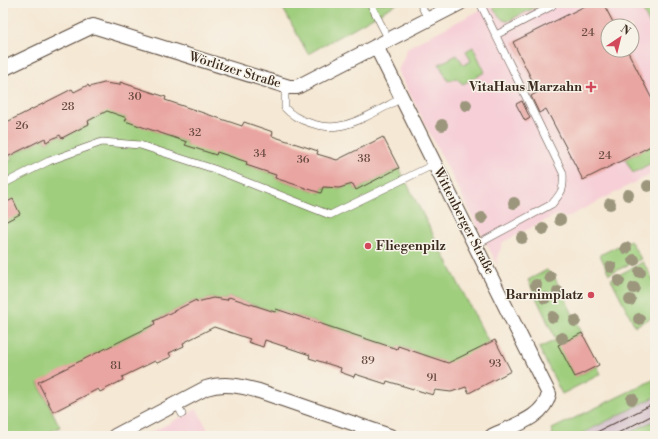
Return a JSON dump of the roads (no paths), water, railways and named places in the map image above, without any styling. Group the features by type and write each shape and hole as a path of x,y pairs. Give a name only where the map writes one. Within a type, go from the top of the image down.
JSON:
{"street":[{"name":"Wörlitzer Straße","path":"3,69 93,26 285,86 297,87 460,3"},
{"name":"Wittenberger Straße","path":"376,46 549,394 547,402 536,414 492,436"},
{"path":"115,436 179,409 214,386 242,386 390,436"}],"lane":[{"path":"370,3 389,40"},
{"path":"420,3 428,19"},
{"path":"476,245 552,204 561,194 564,187 563,173 480,3"},
{"path":"496,35 552,6 553,3"},
{"path":"285,86 285,108 292,116 307,123 339,127 354,122 402,98"},
{"path":"3,184 49,161 102,142 140,145 214,169 330,215 435,164"}],"tram line":[{"path":"589,436 655,403"},
{"path":"612,436 655,414"}],"place":[{"name":"VitaHaus Marzahn","path":"591,87"},
{"name":"Fliegenpilz","path":"368,246"},
{"name":"Barnimplatz","path":"591,295"}]}
